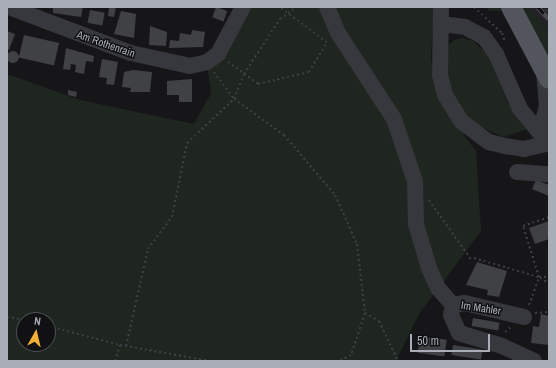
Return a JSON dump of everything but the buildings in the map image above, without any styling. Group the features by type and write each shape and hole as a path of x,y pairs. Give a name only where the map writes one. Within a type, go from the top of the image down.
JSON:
{"main road":[{"path":"512,12 546,75"}],"street":[{"name":"Am Rothenrain","path":"9,7 169,64 190,66 212,58"},
{"path":"212,58 243,7"},
{"path":"327,7 338,33 394,119 416,181 416,224 426,261 438,288 453,305"},
{"path":"441,7 440,75 444,95 462,122 475,133 505,146 543,134"},
{"path":"441,24 465,28 484,37 496,54 520,109 543,134"},
{"path":"543,134 546,75"},
{"path":"517,172 549,174"},
{"name":"Im Mahler","path":"524,317 466,303 453,305 452,323 459,333 502,346 534,361"}],"path":[{"path":"212,58 244,74 258,84 309,72 327,42 280,7"},
{"path":"126,346 148,249 172,217 187,143 234,99 244,74 280,19 296,7"},
{"path":"212,58 234,99 284,135 335,195 357,244 365,313 351,355 339,361"},
{"path":"416,181 472,261"},
{"path":"524,317 539,277 523,226 549,217"},
{"path":"474,258 539,277 549,283"},
{"path":"539,277 549,276"},
{"path":"365,313 380,321 398,361"},
{"path":"56,328 120,345 211,361"},
{"path":"115,361 120,345"}],"shaded area":[{"path":"248,7 434,7 431,58 434,80 460,130 476,151 481,231 419,314 396,361 7,361 7,74 80,100 194,124 211,93 207,65"},
{"path":"485,7 527,7 549,29 549,68 522,10 490,11"},
{"path":"527,7 549,7 549,29"},
{"path":"463,38 473,41 488,55 508,103 528,129 503,137 468,121 447,83 446,47 454,40"}],"railway":[{"path":"538,7 549,19"}]}
